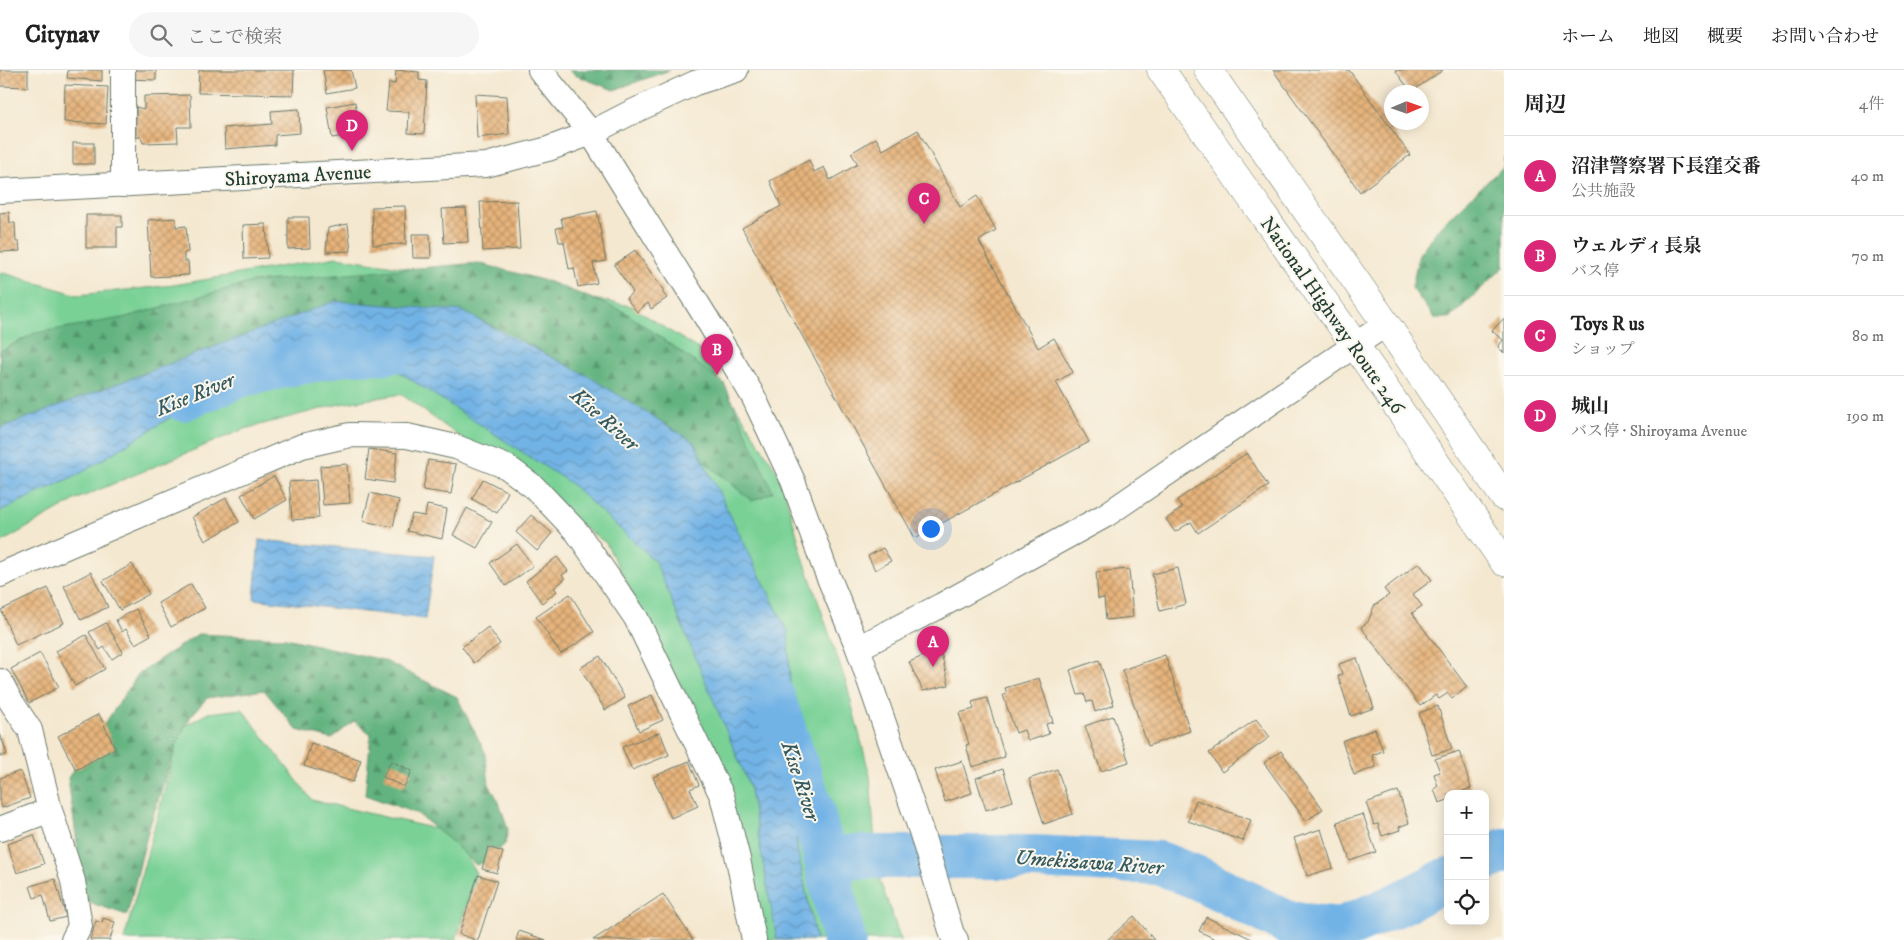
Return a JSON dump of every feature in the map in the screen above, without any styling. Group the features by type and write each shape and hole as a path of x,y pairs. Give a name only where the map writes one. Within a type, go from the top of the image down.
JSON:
{"highway":[{"name":"National Highway Route 246","path":"1161,70 1355,345 1504,562"},
{"name":"National Highway Route 246","path":"1208,70 1386,324 1504,497"}],"street":[{"path":"122,70 123,185"},
{"path":"540,70 591,133 753,396 793,481 824,566 858,648 921,831 952,934 956,940"},
{"name":"Shiroyama Avenue","path":"0,191 486,165 548,150 591,133 695,83 736,70"},
{"path":"858,648 942,605 1106,516 1386,324"},
{"path":"0,575 302,446 350,435 407,436 456,447 508,467 534,488 577,532 636,618 722,796 738,859 754,940"},
{"path":"0,681 30,730 50,810 73,882 80,926 73,940"},
{"path":"0,829 50,810"}],"green space":[{"path":"569,70 670,70 614,90 577,76"},
{"path":"1504,166 1504,267 1450,318 1434,318 1412,288 1419,254 1441,225"},
{"path":"337,257 631,306 701,351 781,478 803,557 847,686 870,776 877,872 901,940 755,940 686,697 606,543 401,394 340,404 244,429 77,499 0,543 0,272 78,295 174,285"},
{"path":"478,263 550,282 625,312 724,383 773,492 752,501 644,411 508,332 458,311 354,307 0,443 0,351 35,333 122,318 252,282"},
{"path":"198,634 286,638 383,660 457,697 485,752 489,784 499,802 508,829 505,844 487,861 476,865 418,814 365,795 371,734 354,721 332,739 297,730 264,690 207,698 191,716 177,742 149,828 127,915 85,901 68,778 139,673"},
{"path":"242,709 312,800 453,833 476,873 456,940 124,940 181,728 208,713"}],"water":[{"path":"335,301 462,311 588,376 694,442 788,632 797,848 816,940 777,940 749,785 655,561 570,483 387,364 279,350 81,473 0,511 0,428"},
{"path":"259,540 434,556 425,619 254,599"}],"building":[{"path":"0,70 28,70 28,87 0,86"},
{"path":"68,70 102,70 102,81 67,78"},
{"path":"127,70 156,70 156,80 127,79"},
{"path":"199,70 294,70 293,95 198,93"},
{"path":"323,70 351,70 355,88 327,93"},
{"path":"396,70 419,72 419,80 427,81 424,134 408,133 409,112 386,111 389,83 395,84"},
{"path":"1273,70 1349,70 1384,119 1384,130 1392,130 1410,155 1360,192"},
{"path":"1395,70 1443,70 1421,85 1406,85"},
{"path":"65,85 108,87 106,124 64,122"},
{"path":"475,94 507,96 509,134 477,138"},
{"path":"190,95 191,127 177,127 178,142 143,143 141,137 136,137 136,107 144,109 144,96"},
{"path":"355,102 360,133 332,138 327,107"},
{"path":"299,109 300,133 275,135 275,145 225,149 224,128 272,124 271,111"},
{"path":"918,130 960,207 977,196 996,230 979,241 1038,348 1054,338 1073,372 1056,382 1089,442 915,538 742,228 781,206 770,181 809,160 814,172 824,167 830,180 858,164 851,153 876,138 883,150"},
{"path":"73,143 94,143 94,164 73,164"},
{"path":"517,201 520,249 483,251 480,202"},
{"path":"405,206 406,244 373,245 372,207"},
{"path":"466,208 468,242 444,243 442,209"},
{"path":"597,211 606,261 593,263 597,283 578,287 574,268 569,269 564,242 559,242 556,228 563,227 561,218"},
{"path":"9,212 10,223 15,223 16,242 19,242 20,251 0,252 0,213"},
{"path":"86,215 122,215 122,227 117,227 117,248 86,248"},
{"path":"288,217 309,217 310,248 288,249"},
{"path":"176,218 176,227 186,226 188,252 184,253 184,261 188,261 189,275 151,277 148,220"},
{"path":"266,224 268,258 244,259 243,225"},
{"path":"348,224 351,251 326,252 328,228"},
{"path":"412,234 430,234 431,258 413,258"},
{"path":"635,250 667,298 651,309 648,303 637,312 626,298 633,292 614,265"},
{"path":"1504,318 1504,353 1498,347 1503,340 1492,331"},
{"path":"369,449 397,453 393,483 365,479"},
{"path":"1247,453 1268,486 1198,533 1191,522 1175,532 1166,519 1182,508 1177,500"},
{"path":"428,460 456,464 451,494 423,490"},
{"path":"347,464 350,503 323,505 320,466"},
{"path":"274,476 287,500 254,519 241,495"},
{"path":"483,479 508,492 497,513 472,499"},
{"path":"316,480 319,518 292,520 289,482"},
{"path":"370,493 399,500 393,527 363,521"},
{"path":"226,498 239,522 205,541 192,517"},
{"path":"427,505 447,509 442,539 407,531 412,514 425,516"},
{"path":"467,508 492,522 477,548 453,535"},
{"path":"531,515 552,533 537,551 516,532"},
{"path":"517,544 533,566 506,586 490,563"},
{"path":"883,548 891,561 875,570 868,556"},
{"path":"557,557 568,571 562,575 565,579 554,588 557,591 542,603 526,581"},
{"path":"1419,563 1432,580 1413,594 1422,606 1412,613 1467,687 1452,699 1448,693 1439,699 1436,695 1420,706 1361,627 1368,622 1374,606 1389,595 1384,589"},
{"path":"132,564 149,594 120,610 103,581"},
{"path":"1178,568 1186,604 1160,611 1152,574"},
{"path":"1129,569 1133,617 1106,620 1104,598 1098,599 1096,572"},
{"path":"91,572 108,607 81,620 64,586"},
{"path":"191,584 205,608 171,627 158,603"},
{"path":"48,588 64,623 16,645 1,610"},
{"path":"570,594 594,632 561,654 536,617"},
{"path":"136,609 151,635 135,644 126,629 122,632 116,620"},
{"path":"106,623 123,652 112,659 104,647 100,650 89,632"},
{"path":"488,627 500,644 474,663 462,647"},
{"path":"86,635 105,669 75,686 56,651"},
{"path":"940,649 949,685 923,691 909,662"},
{"path":"40,653 59,687 29,703 11,669"},
{"path":"1165,655 1190,731 1148,746 1122,670"},
{"path":"600,656 625,698 605,710 580,668"},
{"path":"1357,658 1374,708 1351,716 1338,676 1342,674 1339,664"},
{"path":"1099,660 1114,705 1095,712 1092,701 1087,702 1084,694 1078,695 1070,670"},
{"path":"1039,678 1053,722 1046,724 1049,734 1028,741 1024,730 1016,733 1003,695 1007,694 1005,688"},
{"path":"652,695 663,720 639,731 628,706"},
{"path":"987,698 1005,757 972,767 966,745 969,744 959,713 974,709 972,702"},
{"path":"1438,706 1452,749 1432,755 1419,713"},
{"path":"99,714 115,748 76,770 58,736"},
{"path":"1113,716 1129,762 1101,771 1085,726"},
{"path":"1256,719 1270,737 1222,772 1209,753"},
{"path":"1375,729 1383,751 1372,755 1376,767 1354,775 1342,741"},
{"path":"660,732 669,755 632,770 622,747"},
{"path":"0,733 7,754 0,757"},
{"path":"311,743 361,760 353,782 304,766"},
{"path":"1281,751 1323,809 1306,821 1264,763"},
{"path":"1459,751 1471,788 1466,790 1444,790 1444,801 1439,803 1434,789 1438,786 1434,774 1440,772 1435,759"},
{"path":"391,761 412,771 404,787 383,777"},
{"path":"689,761 699,785 690,789 698,806 671,818 653,777"},
{"path":"962,761 972,793 945,802 935,770"},
{"path":"1003,769 1013,801 986,810 976,778"},
{"path":"1057,769 1073,814 1044,824 1029,779"},
{"path":"20,771 30,798 2,808 0,803 0,778"},
{"path":"1398,791 1409,823 1399,827 1400,830 1382,836 1378,824 1374,825 1366,803"},
{"path":"1196,800 1251,820 1243,841 1188,821"},
{"path":"1363,814 1376,852 1350,861 1337,822"},
{"path":"1321,829 1333,868 1307,876 1294,838"},
{"path":"34,835 44,864 17,873 7,844"},
{"path":"488,847 503,852 497,873 482,869"},
{"path":"478,875 497,881 478,940 476,940 459,934"},
{"path":"55,879 66,917 50,921 43,895 34,898 30,886"},
{"path":"663,894 693,940 593,940"},
{"path":"1134,916 1154,940 1107,940"},
{"path":"1206,917 1254,940 1217,940 1199,931"},
{"path":"103,918 115,922 110,940 90,940 96,921 102,923"},
{"path":"519,931 546,940 516,940"}],"waterway":[{"name":"Kise River","path":"182,399 241,375 348,353 390,352"},
{"name":"Kise River","path":"773,697 811,807 825,857 844,940"},
{"name":"Umekizawa River","path":"1489,858 1504,850"},
{"name":"Umekizawa River","path":"825,857 1033,857 1159,863 1198,878 1288,923 1341,929 1399,904 1446,880"}],"place":[{"name":"城山","path":"352,151"},
{"name":"Toys R us","path":"924,224"},
{"name":"ウェルディ長泉","path":"717,375"},
{"name":"沼津警察署下長窪交番","path":"933,667"}]}
